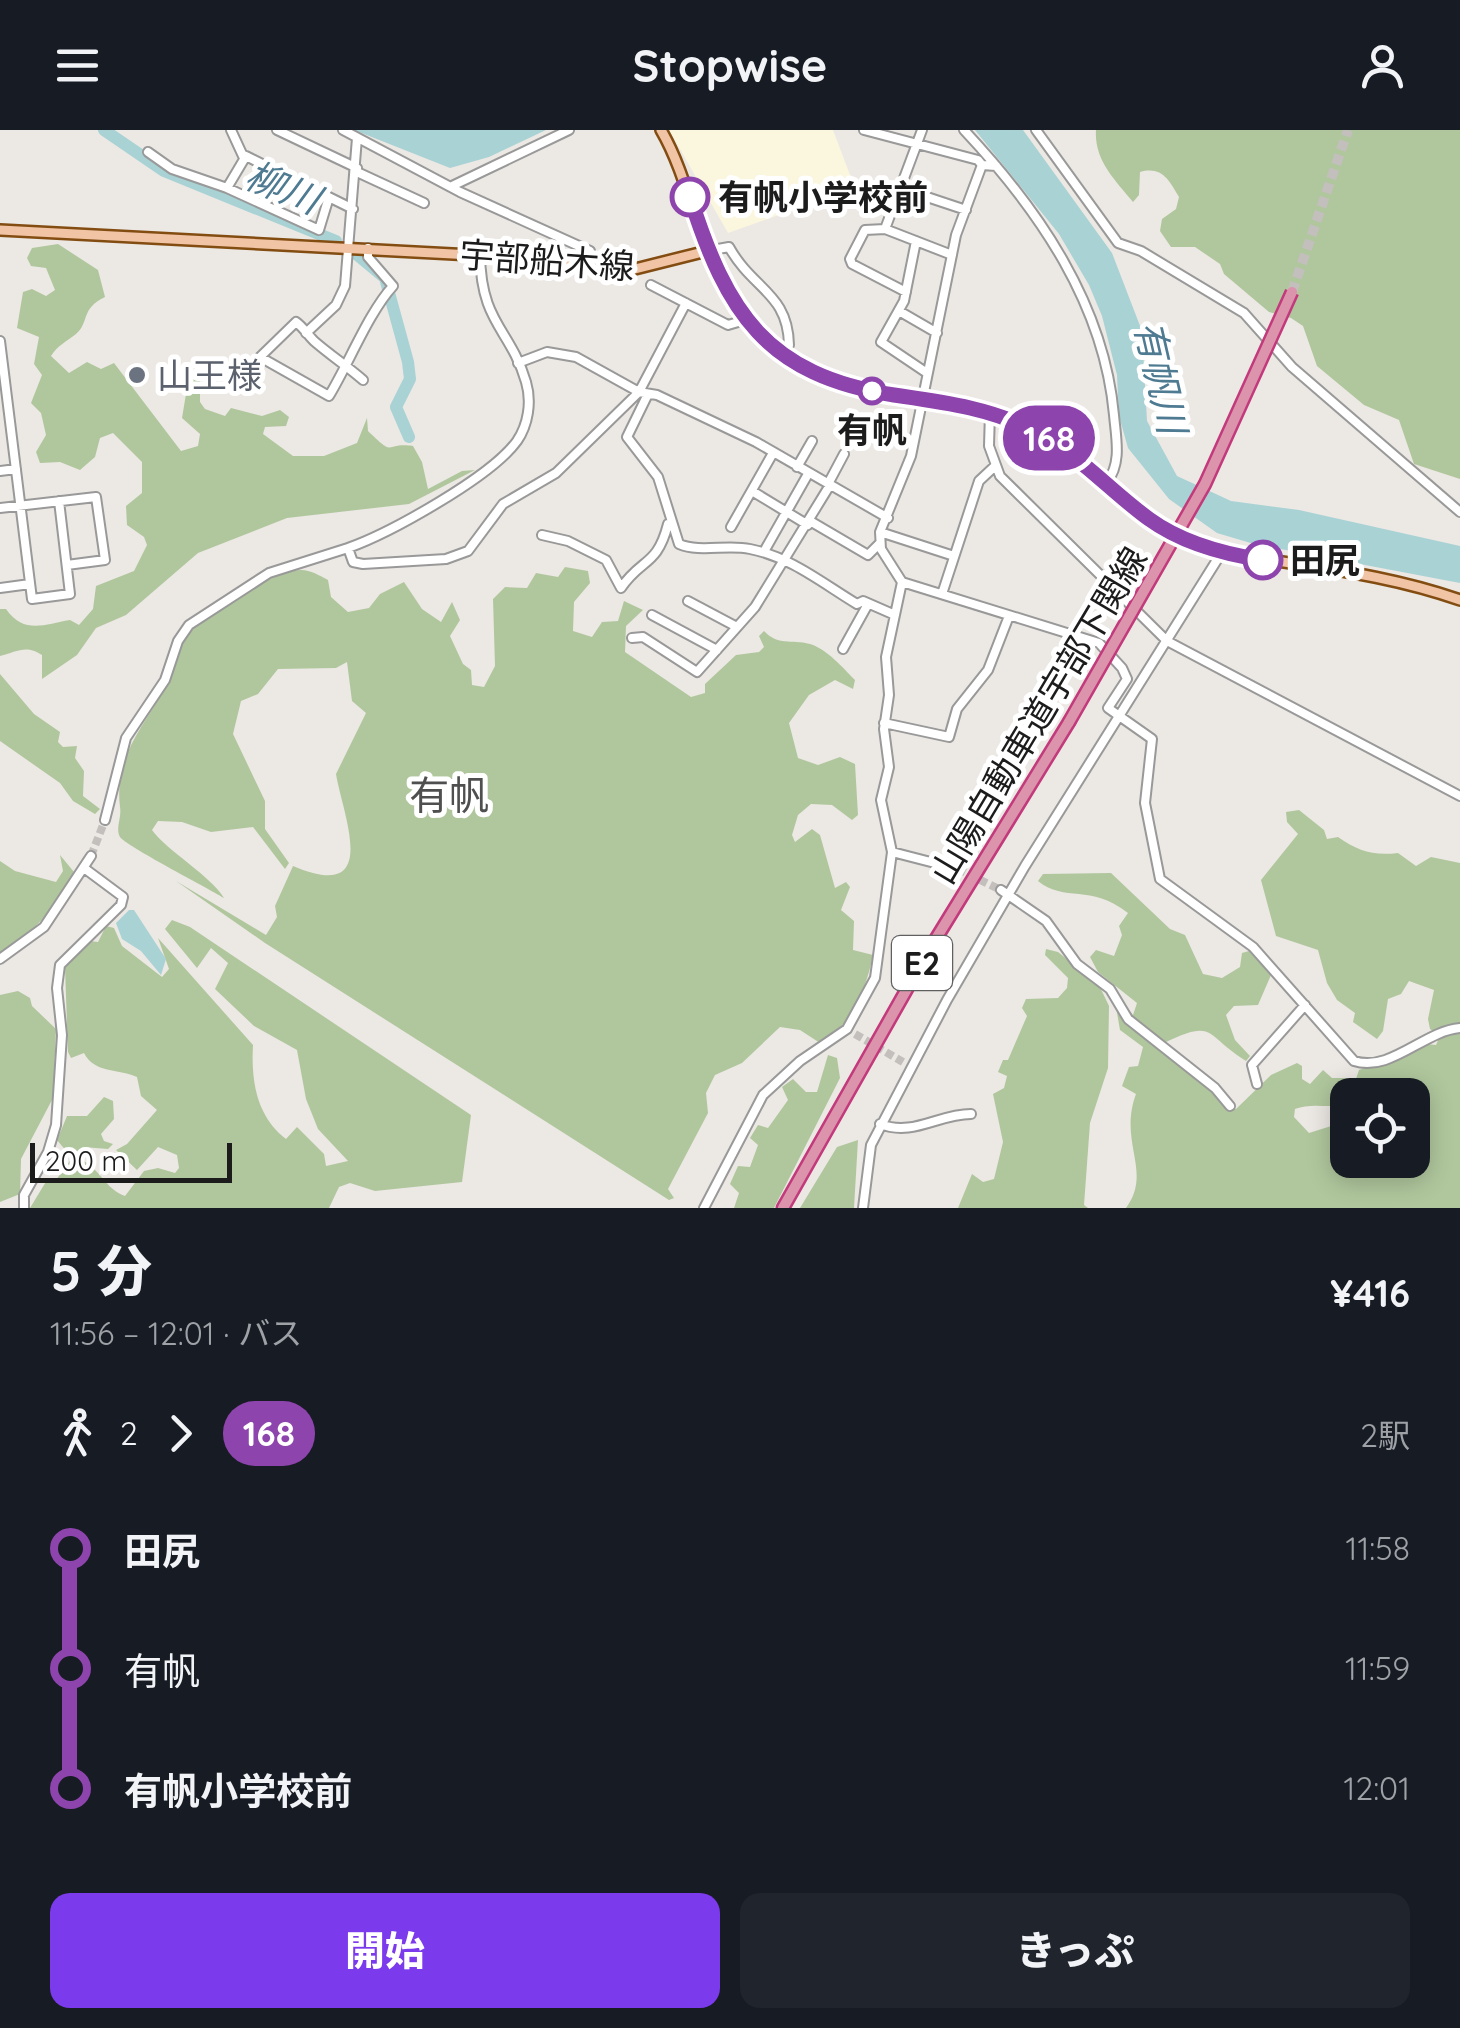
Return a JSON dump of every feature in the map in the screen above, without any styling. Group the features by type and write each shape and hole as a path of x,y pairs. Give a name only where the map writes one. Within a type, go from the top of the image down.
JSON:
{"highway":[{"name":"山陽自動車道宇部下関線","path":"783,1208 929,950 1069,722 1204,484 1292,292"}],"main road":[{"path":"660,130 687,188 707,251 745,320 781,352 822,376 865,390 990,412 1054,441 1152,522 1222,552 1407,584 1460,600"},
{"name":"宇部船木線","path":"0,230 480,254 642,270 707,251"}],"street":[{"path":"232,130 243,156 354,209"},
{"path":"276,130 424,202"},
{"path":"344,130 590,252 590,267"},
{"path":"452,186 569,130"},
{"path":"864,130 996,166"},
{"path":"885,229 922,130"},
{"path":"964,130 996,166 1067,267 1097,325 1110,375 1116,442 1117,462 1108,482"},
{"path":"1036,130 1118,242 1141,251 1244,313 1292,367 1460,512"},
{"path":"306,333 342,295 351,246 357,138"},
{"path":"148,152 172,169 227,188 319,230 330,197"},
{"path":"227,188 243,156"},
{"path":"704,1208 764,1094 800,1060 851,1032 878,966 892,852 881,800 890,767 884,724 888,696 886,657 902,582 880,543 880,532 911,456 952,255 982,165"},
{"path":"900,188 966,210"},
{"path":"906,292 852,264 850,259 865,230 885,229 952,255"},
{"path":"916,240 906,292 882,346 927,373"},
{"path":"363,380 348,366 306,333 299,323 291,323 260,357 265,364 329,396 348,366 372,314 393,286 368,258 368,248"},
{"path":"707,251 729,248 747,276 780,304 787,316 789,345"},
{"path":"105,820 126,738 164,680 188,626 270,573 348,548 396,527 508,451 523,430 529,408 528,390 518,363 487,309 480,254"},
{"path":"650,285 732,326 745,320"},
{"path":"686,303 643,393 627,437 658,477 674,535 686,547 726,544 788,559 857,604 868,604 895,616"},
{"path":"899,311 938,332"},
{"path":"0,341 32,599 70,594 59,501"},
{"path":"518,363 540,353 569,354 773,453 888,518"},
{"path":"348,548 358,564 414,563 461,556 502,504 556,473 643,393"},
{"path":"990,412 988,436 994,467 1167,640 1460,796"},
{"path":"796,467 812,441"},
{"path":"731,527 773,453"},
{"path":"632,638 643,637 697,672 788,559 844,454"},
{"path":"942,594 978,481 994,467"},
{"path":"0,471 16,469"},
{"path":"766,548 808,474"},
{"path":"752,491 868,555 880,543"},
{"path":"0,508 96,496 105,560 67,565"},
{"path":"542,535 568,541 606,560 621,588 658,554 669,521"},
{"path":"880,532 954,556"},
{"path":"863,1208 866,1164 907,1064 1004,892 1121,718 1222,552"},
{"path":"902,582 1099,643 1126,674 1108,708 1152,739 1145,803 1160,880 1253,948 1357,1064 1375,1064 1433,1033 1460,1028"},
{"path":"0,588 30,584"},
{"path":"688,602 736,627"},
{"path":"843,648 868,604"},
{"path":"652,615 716,650"},
{"path":"884,724 950,737 956,709 988,670 1009,616"},
{"path":"892,852 958,868"},
{"path":"0,959 44,927 90,856"},
{"path":"24,1208 24,1195 56,1125 62,1035 56,988 60,965 121,905 123,898 84,868"},
{"path":"1004,892 1046,921 1076,964 1110,989 1128,1018 1215,1088 1230,1106"},
{"path":"1257,1084 1251,1071 1256,1057 1305,1005"},
{"path":"880,1124 902,1130 949,1116 971,1114"}],"shaded area":[{"path":"669,130 833,130 855,188 728,233"}],"green space":[{"path":"1096,130 1460,130 1460,479 1414,464 1399,420 1364,405 1317,366 1303,326 1269,312 1224,274 1220,264 1195,247 1171,247 1160,231 1162,219 1176,209 1179,197 1172,185 1159,173 1140,172 1139,195 1133,202 1102,160"},
{"path":"58,244 98,270 105,297 92,306 76,334 51,356 69,373 87,362 101,369 114,363 181,451 198,446 200,434 182,418 190,370 200,377 200,402 205,409 225,416 231,408 262,416 280,410 289,417 286,426 265,427 263,434 293,456 324,456 357,443 367,418 368,431 383,445 413,446 422,462 428,489 462,471 475,470 409,504 287,518 198,553 126,615 96,628 77,655 42,679 42,655 21,650 0,656 0,609 28,625 70,620 79,625 93,609 96,586 134,571 147,545 144,537 127,525 126,506 142,493 142,462 113,433 100,438 95,457 80,470 60,462 40,463 36,452 46,435 41,413 31,403 42,375 34,364 39,337 17,328 23,292 32,289 46,296 55,290 46,268 31,266 27,258 32,248"},
{"path":"565,567 588,571 590,583 574,602 573,631 592,637 602,622 618,621 624,601 643,610 626,626 625,652 691,697 705,693 705,684 736,655 759,652 764,647 759,636 764,631 780,640 816,646 855,680 853,689 835,680 809,695 789,723 798,758 818,765 840,757 855,764 858,815 852,820 832,805 811,804 798,815 792,835 795,842 812,829 820,835 835,888 846,882 850,887 841,910 854,921 853,950 873,955 866,981 849,1017 820,1043 800,1030 780,1027 742,1063 715,1075 706,1093 708,1113 668,1189 674,1198 669,1200 265,943 176,881 266,935 277,917 275,906 293,866 321,875 338,874 348,865 349,832 336,774 366,713 352,701 347,662 336,668 278,669 258,694 241,701 233,734 265,801 265,829 289,863 285,869 253,827 211,832 182,822 158,821 152,830 224,898 136,849 119,834 119,790 125,759 193,628 228,599 271,577 306,570 328,580 331,597 348,612 369,608 380,594 404,582 422,609 441,622 452,602 460,620 450,636 463,664 471,670 472,685 484,687 495,666 493,599 505,587 527,588 536,573 558,577"},
{"path":"0,674 34,714 60,732 58,742 63,747 77,746 75,758 84,771 83,796 100,809 95,814 73,801 60,783 0,741"},
{"path":"1299,810 1324,830 1327,839 1338,837 1373,853 1398,853 1416,866 1431,857 1460,863 1460,1208 1126,1208 1136,1181 1131,1127 1136,1094 1122,1086 1129,1067 1138,1066 1143,1047 1120,1030 1116,1007 1125,1006 1133,1015 1137,1003 1098,972 1090,957 1096,950 1114,956 1122,935 1119,926 1128,913 1102,898 1048,887 1038,881 1043,874 1111,873 1170,929 1185,935 1203,974 1222,978 1240,967 1242,953 1249,951 1271,975 1258,1005 1234,1006 1226,1015 1235,1040 1250,1056 1246,1061 1202,1031 1164,1043 1163,1052 1212,1090 1226,1107 1236,1109 1271,1075 1297,1063 1302,1066 1302,1079 1310,1084 1323,1070 1332,1078 1330,1105 1301,1107 1295,1109 1294,1117 1309,1133 1330,1126 1330,1178 1430,1178 1430,1078 1356,1078 1359,1070 1427,1044 1436,1045 1440,1036 1430,1029 1428,1019 1434,990 1409,981 1401,994 1388,999 1383,1031 1377,1039 1353,1022 1355,1013 1337,1000 1327,983 1318,950 1276,936 1261,880 1298,834 1287,822 1286,812"},
{"path":"60,855 74,872 67,885 34,928 0,953 0,861 15,871 56,882 63,871"},
{"path":"172,920 190,927 471,1115 462,1182 375,1191 350,1183 339,1187 329,1208 30,1208 47,1180 56,1180 72,1158 57,1140 67,1116 87,1116 104,1097 113,1101 114,1119 101,1134 104,1141 113,1144 108,1149 83,1147 80,1159 125,1196 144,1171 158,1168 175,1173 179,1168 177,1155 158,1147 137,1170 116,1150 127,1144 157,1110 141,1096 137,1077 100,1067 84,1053 71,1058 68,1052 65,968 90,941 98,942 106,926 114,928 122,946 162,977 169,969 158,938 253,1045 258,1096 276,1130 286,1139 297,1127 324,1154 326,1166 348,1161 318,1129 306,1099 297,1050 254,1026 215,989 228,963 211,948 197,968 165,929"},
{"path":"1046,949 1058,952 1099,985 1109,1006 1108,1068 1090,1123 1084,1205 1088,1208 958,1208 972,1174 983,1182 994,1179 1003,1142 993,1094 1004,1088 1007,1076 998,1072 1003,1060 1008,1060 1027,1016 1022,1008 1026,999 1058,998 1067,988 1068,978 1045,955"},
{"path":"18,991 30,998 32,1006 56,1029 53,1098 21,1159 20,1194 0,1202 0,995"},
{"path":"828,1055 837,1058 840,1078 774,1208 734,1208 739,1193 730,1184 738,1166 750,1167 758,1145 750,1138 758,1125 768,1128 788,1100 782,1087 793,1079 806,1092 817,1092"},
{"path":"858,1140 854,1208 800,1208 837,1147"}],"water":[{"path":"354,130 546,130 489,157 450,168"},
{"path":"975,130 1023,130 1112,253 1142,331 1147,421 1177,476 1231,501 1299,510 1460,546 1460,583 1254,544 1217,533 1169,499 1128,448 1119,416 1117,375 1102,316 1089,285 1059,234"},
{"path":"134,910 166,959 161,975 141,951 122,939 116,923"}],"waterway":[{"name":"柳川","path":"104,130 164,171 336,241"},
{"name":"柳川","path":"356,254 385,278 408,362 410,379 396,407 409,437"}],"tunnel":[{"path":"1292,292 1348,130"},
{"path":"91,856 105,820"},
{"path":"958,869 1001,890"},
{"path":"855,1034 903,1062"}],"bus line":[{"name":"168","path":"690,197 707,251 730,298 745,320 793,361 849,386 990,412 1036,431 1095,470 1165,530 1210,549 1263,560"}],"place":[{"name":"有帆小学校前","path":"690,197"},
{"name":"山王様","path":"137,375"},
{"name":"有帆","path":"872,391"},
{"name":"田尻","path":"1263,560"}],"district":[{"name":"有帆","path":"449,795"}],"water label":[{"name":"有帆川","path":"1161,377"}]}
